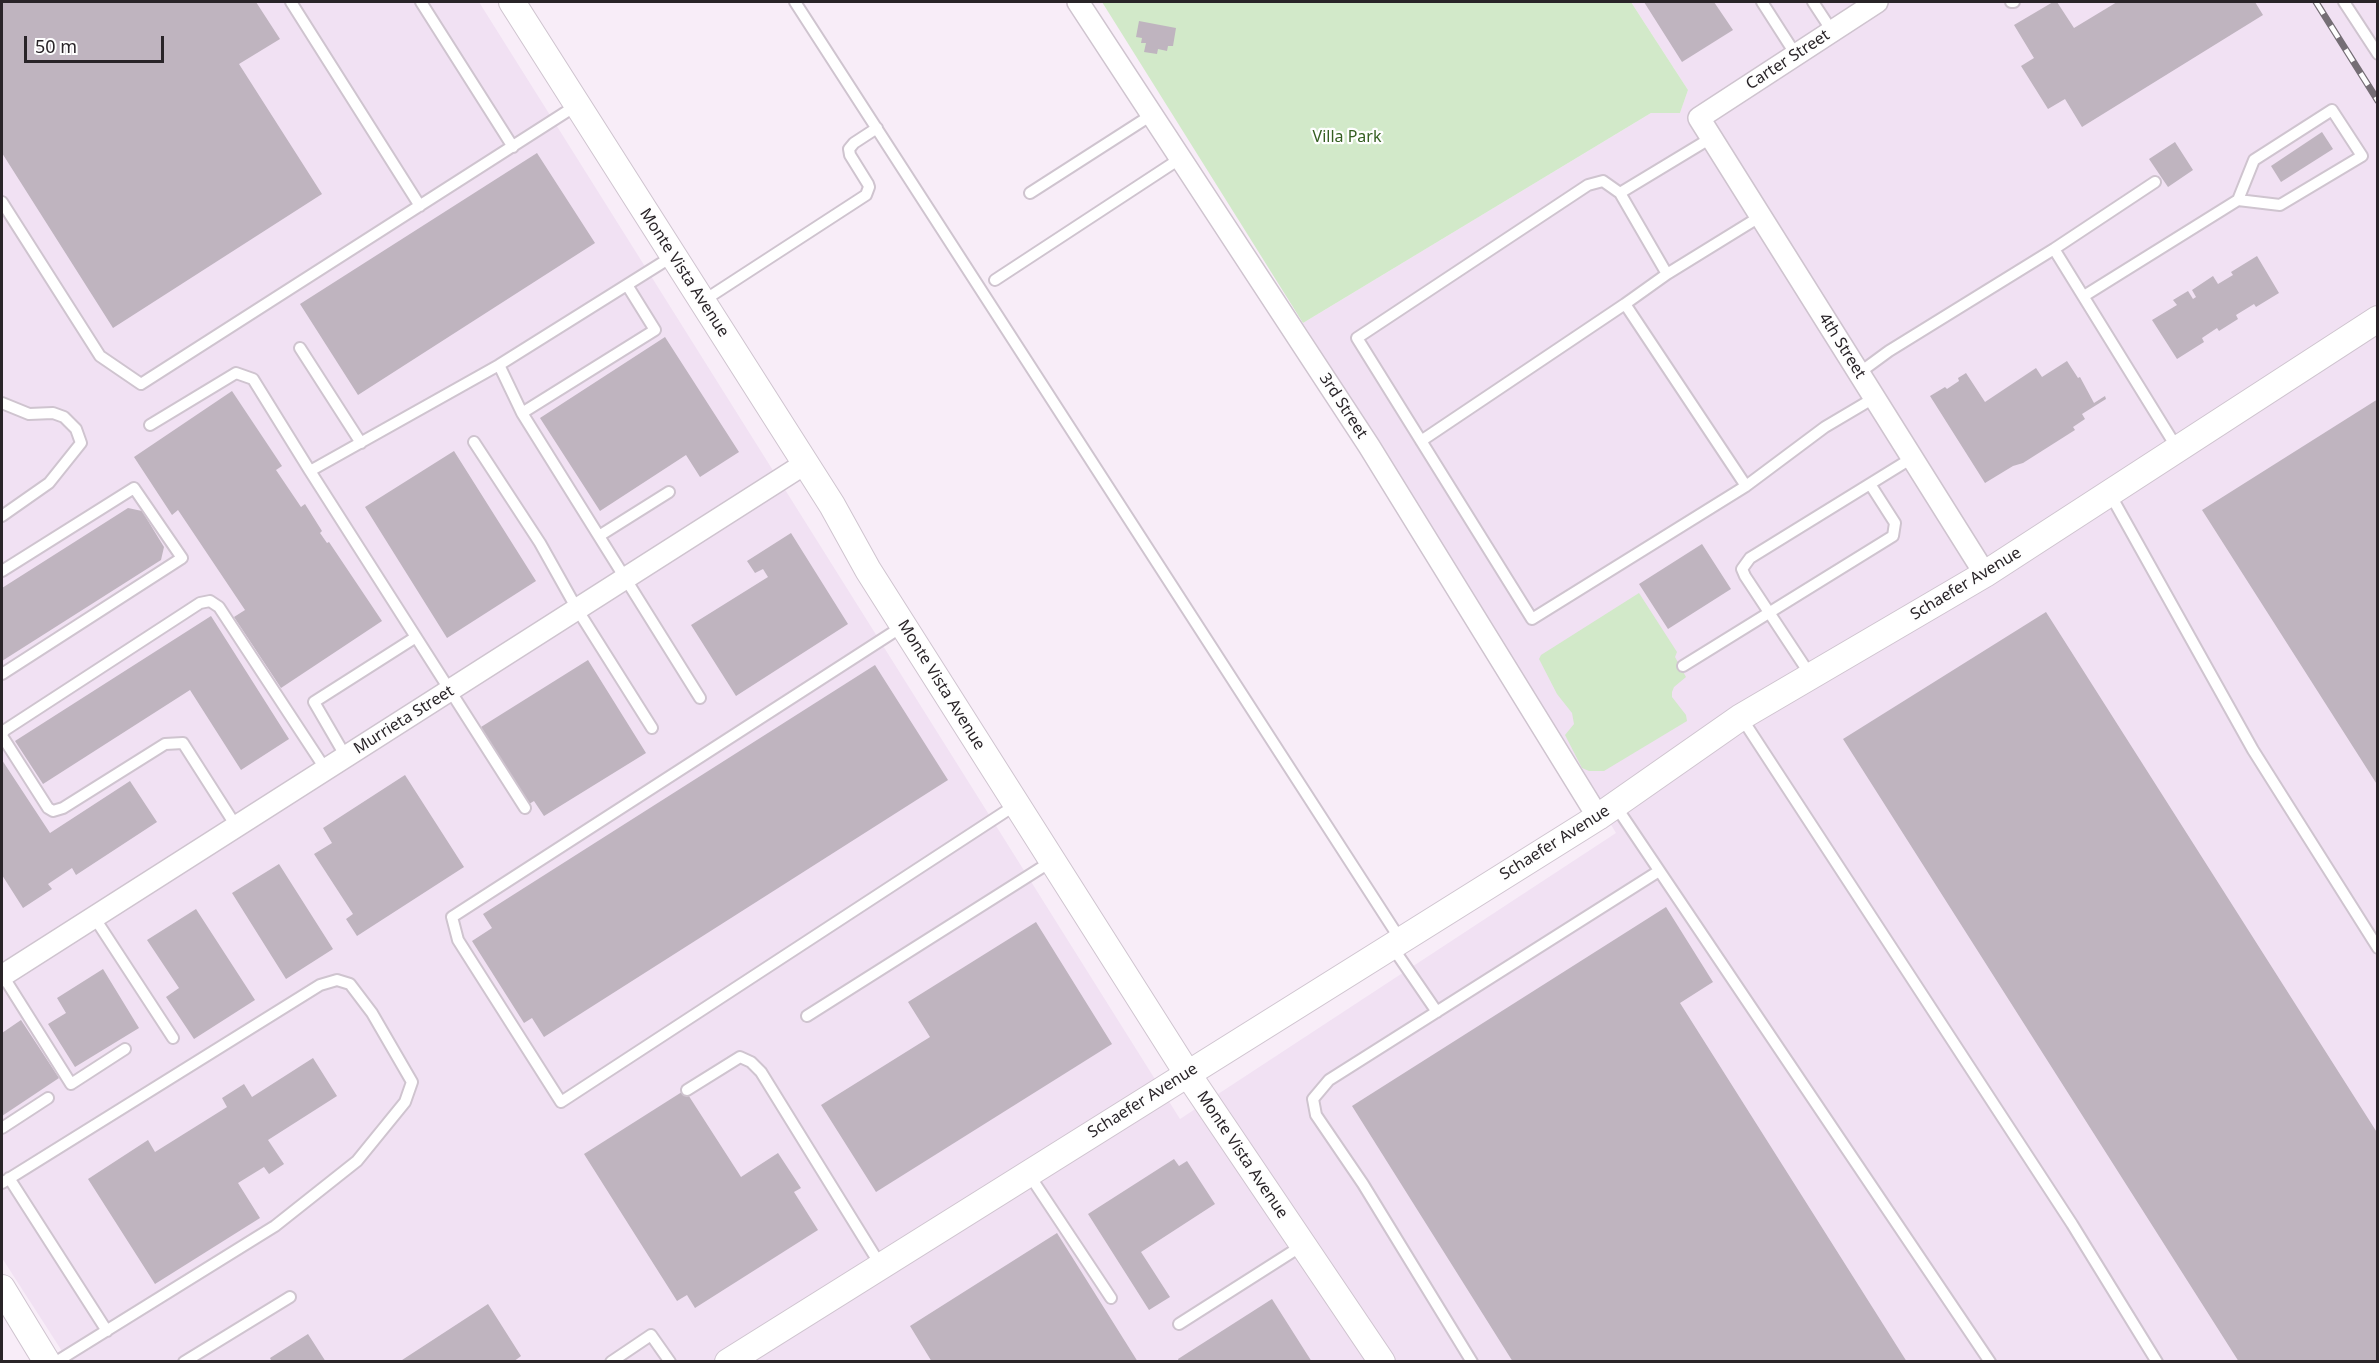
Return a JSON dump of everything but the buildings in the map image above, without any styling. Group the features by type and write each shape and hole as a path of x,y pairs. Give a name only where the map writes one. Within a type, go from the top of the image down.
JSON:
{"street":[{"name":"Monte Vista Avenue","path":"512,2 806,463 868,570 1188,1073 1382,1362"},
{"name":"3rd Street","path":"1078,2 1606,811"},
{"name":"Carter Street","path":"1699,118 1877,2"},
{"name":"4th Street","path":"1699,118 1985,574"},
{"name":"Schaefer Avenue","path":"728,1362 1606,811 1741,717 1985,574 2378,319"},
{"name":"Murrieta Street","path":"2,976 806,463"},
{"path":"2,1288 47,1362"}],"lane":[{"path":"291,2 420,206"},
{"path":"421,2 513,147"},
{"path":"795,2 1395,942 1437,1012"},
{"path":"1762,2 1796,55"},
{"path":"1814,2 1832,31"},
{"path":"2344,2 2378,54"},
{"path":"2,202 99,356 141,384 578,105"},
{"path":"2084,296 2238,200 2254,160 2332,110 2362,156 2280,206 2238,200"},
{"path":"1030,193 1153,114"},
{"path":"703,301 866,195 870,188 850,156 849,149 854,143 877,128"},
{"path":"1620,193 1711,138"},
{"path":"995,280 1181,158"},
{"path":"1667,274 1620,193 1603,181 1588,184 1357,338 1532,619 1746,486 1825,427 1874,398"},
{"path":"1859,373 1889,351 2054,249 2156,182"},
{"path":"1421,441 1667,274 1761,216"},
{"path":"2054,249 2177,448"},
{"path":"310,471 499,365 674,256"},
{"path":"522,413 655,330 627,285"},
{"path":"1625,304 1746,486"},
{"path":"300,348 361,442"},
{"path":"499,365 522,413 700,698"},
{"path":"150,425 236,373 253,379 525,807"},
{"path":"2,403 30,414 53,413 64,417 76,429 81,443 49,483 2,516"},
{"path":"474,442 540,543 577,609 652,728"},
{"path":"1811,676 1742,568 1750,558 1912,458"},
{"path":"1683,666 1893,536 1895,523 1870,484"},
{"path":"2,571 134,488 182,558 2,674"},
{"path":"599,536 669,492"},
{"path":"2109,493 2253,750 2378,948"},
{"path":"237,826 183,743 165,744 63,808 53,811 48,808 2,735 5,730 200,603 210,601 219,607 326,770"},
{"path":"903,625 452,917 458,940 561,1102 1017,804"},
{"path":"346,757 314,702 416,637"},
{"path":"1741,717 2072,1224 2157,1362"},
{"path":"1606,811 1659,871 1990,1362"},
{"path":"807,1016 1053,861"},
{"path":"1472,1362 1363,1184 1316,1115 1313,1099 1329,1080 1659,871"},
{"path":"94,917 173,1038"},
{"path":"2,976 71,1084 125,1049"},
{"path":"56,1362 275,1226 357,1161 405,1102 412,1082 372,1013 350,984 337,980 320,985 5,1181 107,1330"},
{"path":"687,1090 740,1057 751,1062 761,1072 881,1266"},
{"path":"2,1128 48,1098"},
{"path":"1028,1173 1111,1298"},
{"path":"1179,1324 1303,1245"},
{"path":"184,1362 290,1297"},
{"path":"611,1362 651,1335 670,1362"}],"shaded area":[{"path":"2,2 479,2 1180,1119 1616,833 1303,323 1651,113 1680,113 1688,90 1631,2 2377,2 2377,1361 69,1362 2,1258"}],"green space":[{"name":"Villa Park","path":"1102,2 1631,2 1688,90 1680,113 1651,113 1303,323"},
{"path":"1639,593 1677,652 1675,657 1686,677 1674,687 1672,697 1686,715 1687,721 1604,771 1589,771 1582,768 1565,735 1574,724 1572,713 1557,694 1539,659 1541,655"}],"railway":[{"path":"2316,2 2378,101"}]}
